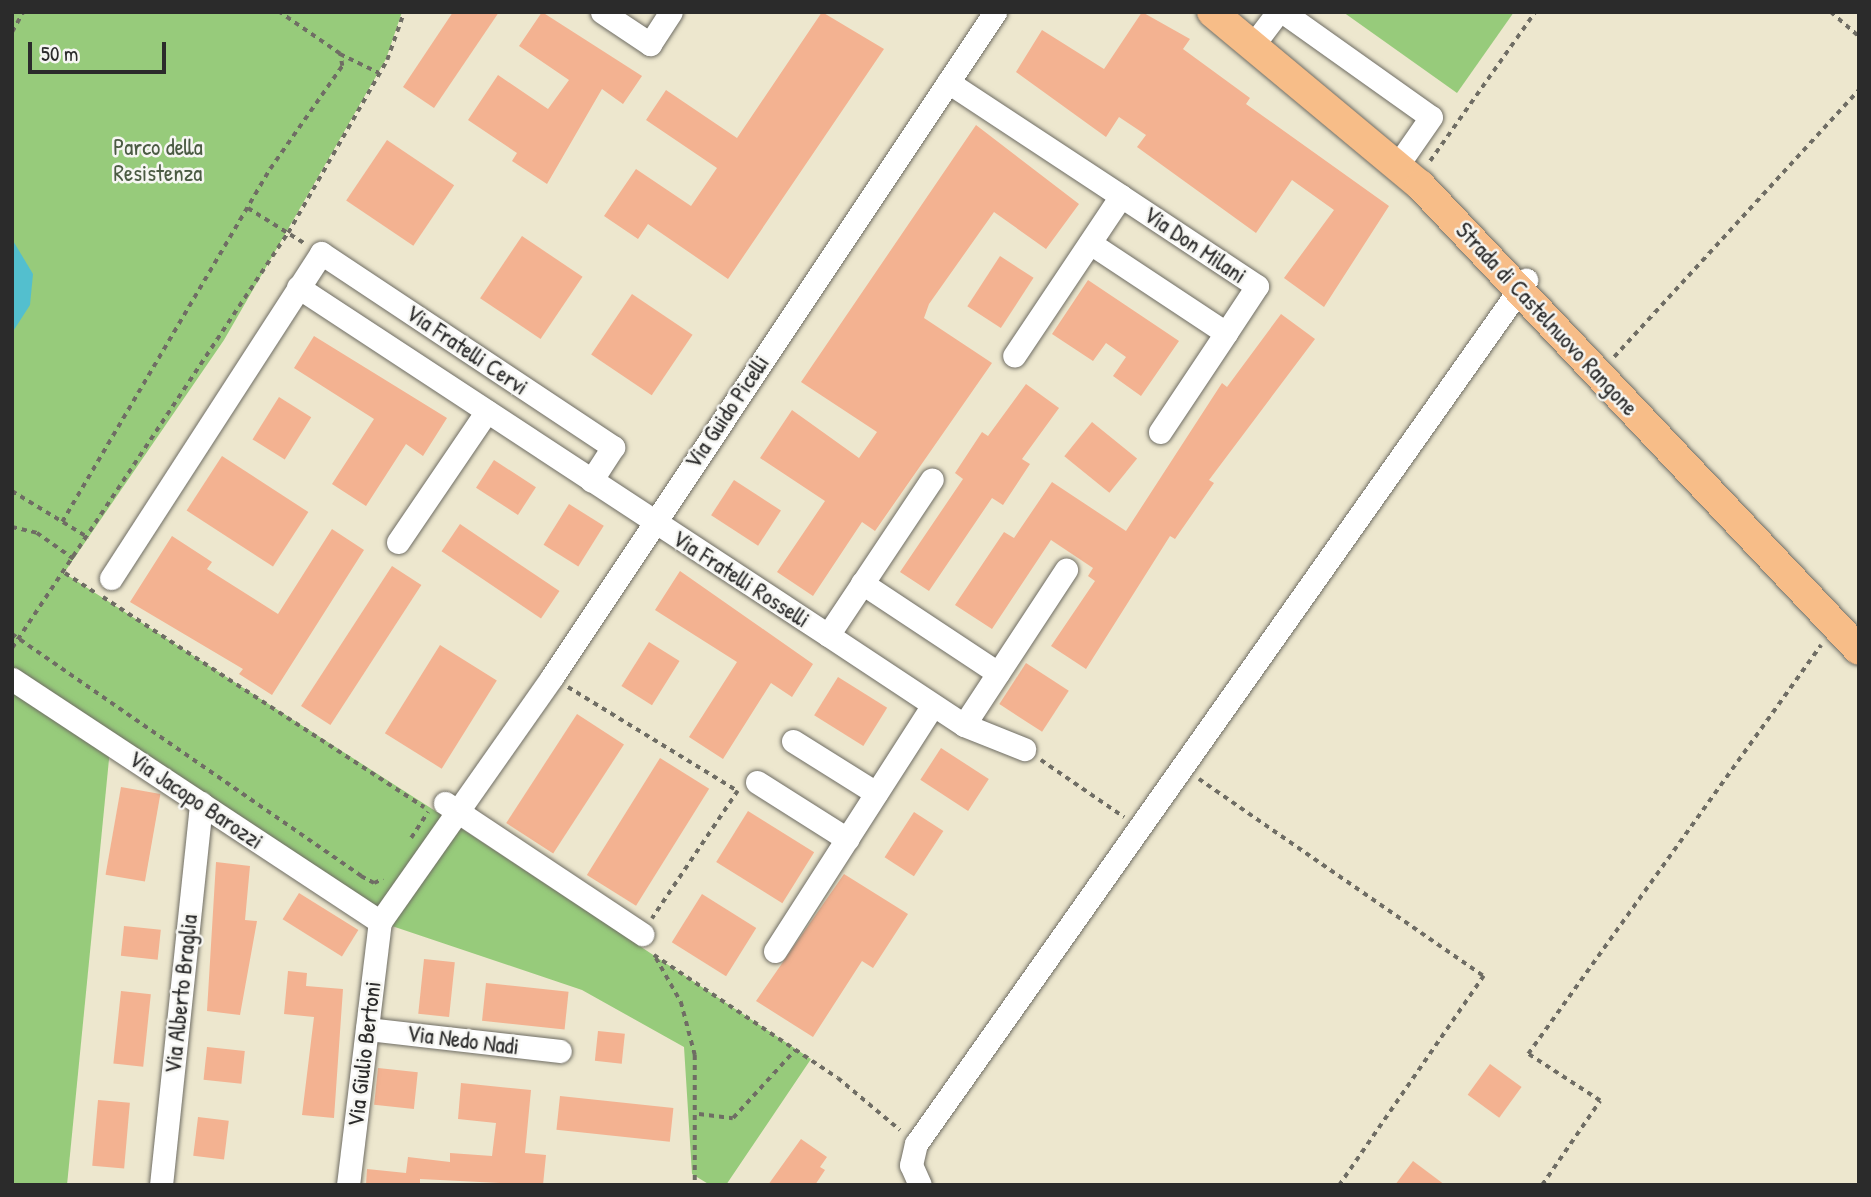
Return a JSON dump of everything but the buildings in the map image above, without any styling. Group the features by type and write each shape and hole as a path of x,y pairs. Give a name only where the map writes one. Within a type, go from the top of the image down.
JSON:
{"main road":[{"name":"Strada di Castelnuovo Rangone","path":"1212,12 1412,166 1859,650"}],"street":[{"path":"602,12 650,44 671,12"},
{"name":"Via Guido Picelli","path":"380,922 452,808 653,522 995,12"},
{"path":"1253,45 1281,12 1431,117 1412,166"},
{"path":"948,82 1121,196 1014,356"},
{"name":"Via Don Milani","path":"1121,196 1257,286 1226,333"},
{"path":"1090,243 1226,333 1160,432"},
{"name":"Via Fratelli Cervi","path":"111,578 320,253 613,447 591,481"},
{"path":"920,1185 911,1165 916,1144 1143,830 1521,285"},
{"name":"Via Fratelli Cervi","path":"298,287 653,522"},
{"name":"Via Fratelli Cervi","path":"398,542 487,411"},
{"name":"Via Fratelli Rosselli","path":"828,635 932,478"},
{"name":"Via Fratelli Rosselli","path":"653,522 964,725 1024,749"},
{"path":"964,725 1066,570"},
{"path":"862,583 998,673"},
{"name":"Via Jacopo Barozzi","path":"12,679 205,793 380,922"},
{"path":"775,951 933,705"},
{"path":"793,741 876,793"},
{"path":"757,782 847,839"},
{"name":"Via Alberto Braglia","path":"161,1185 205,793"},
{"path":"452,808 642,934"},
{"name":"Via Giulio Bertoni","path":"348,1185 380,922"},
{"name":"Via Nedo Nadi","path":"367,1028 560,1051"}],"path":[{"path":"12,32 23,12"},
{"path":"279,12 340,54 379,73"},
{"path":"12,648 89,538 288,233 379,73 404,12"},
{"path":"1412,166 1535,12"},
{"path":"1831,12 1859,36"},
{"path":"62,522 247,208 342,66 340,54"},
{"path":"1606,365 1859,90"},
{"path":"247,208 288,233"},
{"path":"12,491 89,538"},
{"path":"12,527 37,533 74,559"},
{"path":"65,573 429,810 406,847"},
{"path":"1542,1185 1600,1101 1528,1054 1836,626"},
{"path":"12,635 361,876 374,883 391,870"},
{"path":"564,685 738,791 642,934 691,1030 699,1114 695,1185"},
{"path":"1024,749 1143,830"},
{"path":"1185,770 1484,976 1340,1185"},
{"path":"205,793 215,775"},
{"path":"654,955 795,1050 916,1144"},
{"path":"699,1114 733,1118 795,1050"}],"green space":[{"name":"Parco della Resistenza","path":"12,12 402,12 386,59 224,340 64,573 451,821 379,920 12,676"},
{"path":"1343,12 1514,12 1457,93"},
{"path":"12,687 110,749 67,1185 12,1185"},
{"path":"453,823 811,1059 726,1185 710,1185 692,1174 684,1047 582,990 383,923"}],"water":[{"path":"12,239 33,274 30,305 12,333"}]}
